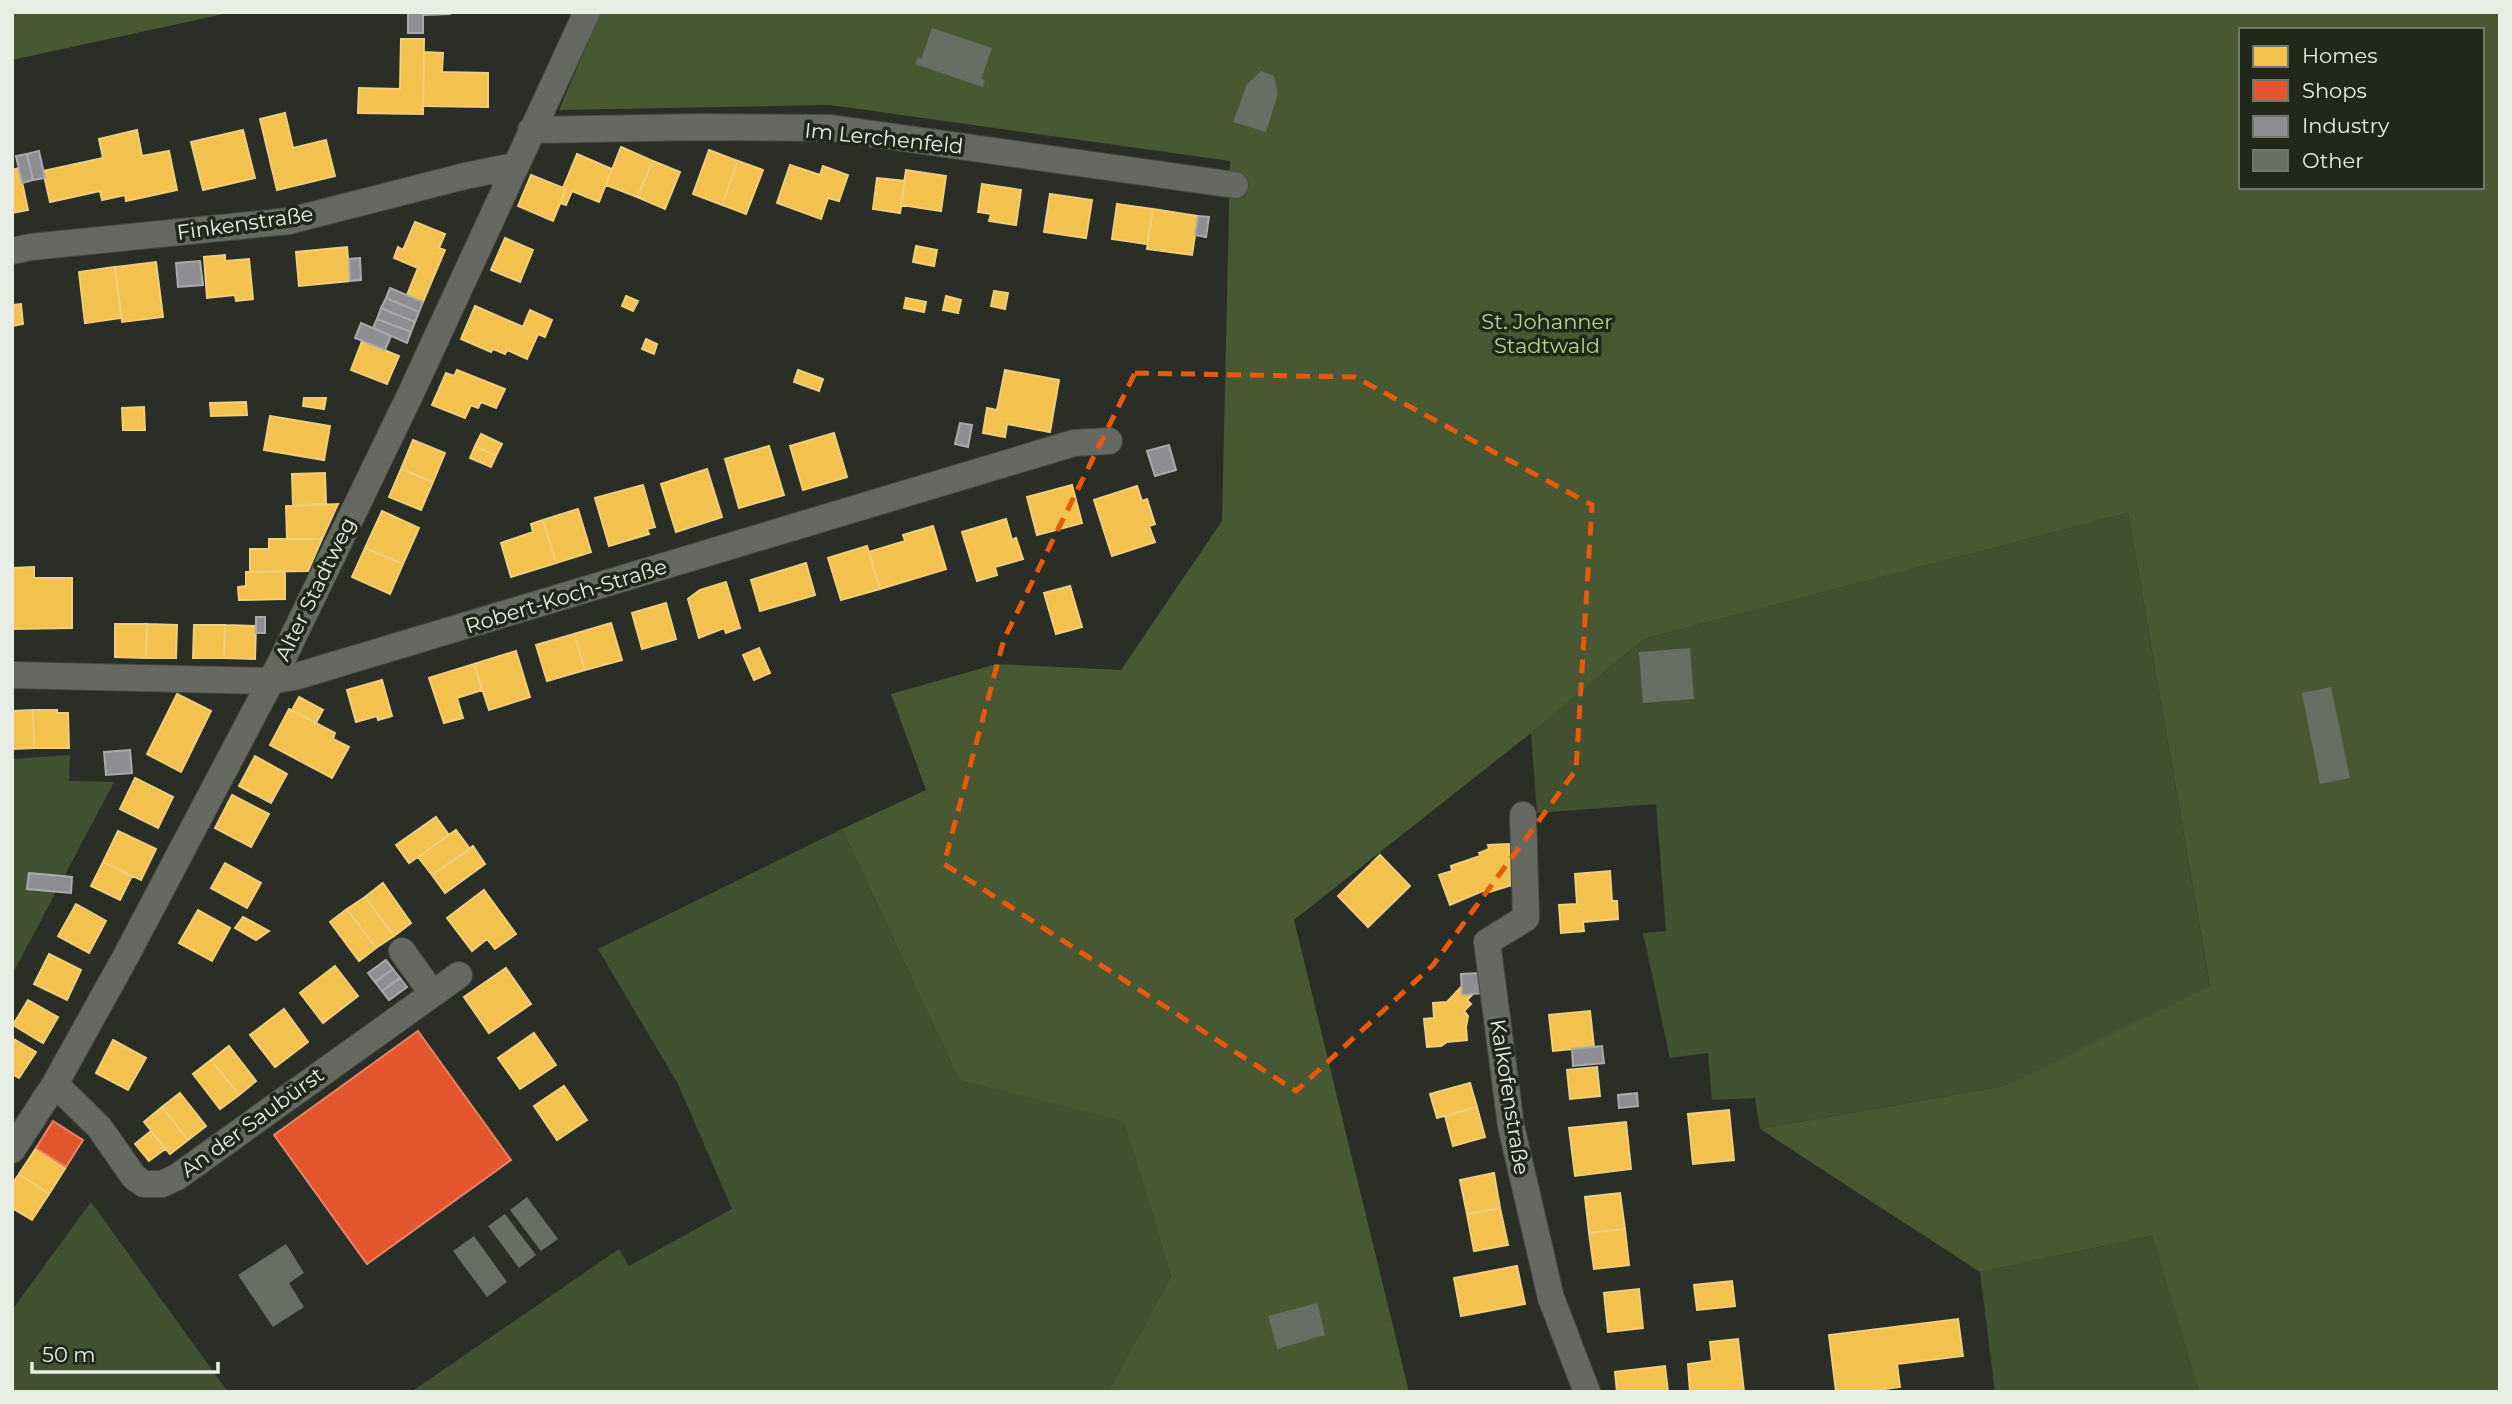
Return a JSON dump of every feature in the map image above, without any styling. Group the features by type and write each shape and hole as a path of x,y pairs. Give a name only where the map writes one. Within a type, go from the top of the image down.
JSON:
{"street":[{"name":"Alter Stadtweg","path":"12,1150 55,1084 126,956 270,681 411,393 587,12"},
{"name":"Im Lerchenfeld","path":"531,130 831,128 1235,185"},
{"name":"Finkenstraße","path":"12,251 289,221 516,166"},
{"name":"Robert-Koch-Straße","path":"12,675 270,681 294,677 1074,443 1109,441"},
{"name":"Kalkofenstraße","path":"1523,815 1527,918 1488,942 1511,1126 1551,1298 1587,1392"},
{"path":"402,951 432,993"},
{"name":"An der Saubürst","path":"55,1084 99,1127 134,1177 144,1184 162,1184 177,1177 458,975"}],"highlighted area":[{"path":"1135,373 1355,377 1592,505 1576,770 1433,965 1296,1091 944,864 1004,639"}],"green space":[{"path":"12,12 233,12 12,60"},
{"name":"St. Johanner Stadtwald","path":"601,12 2500,12 2500,1392 2199,1392 2152,1236 1980,1272 1760,1129 2004,1086 2210,986 2128,513 1644,639 1531,733 1294,920 1409,1392 1108,1392 1171,1276 1124,1121 959,1080 842,829 926,790 891,694 997,664 1121,670 1222,521 1230,161 830,105 559,110"},
{"path":"2128,513 2210,987 2004,1086 1760,1129 1755,1098 1712,1100 1708,1053 1670,1058 1643,933 1666,931 1656,804 1537,813 1531,733 1644,639"},
{"path":"70,755 69,781 114,782 12,975 12,759"},
{"path":"842,829 959,1080 1124,1120 1171,1276 1108,1392 411,1392 619,1249 629,1266 732,1209 678,1084 598,949"},
{"path":"91,1202 228,1392 12,1392 12,1310"},
{"path":"2152,1236 2199,1392 1995,1392 1980,1272"}],"building: Homes":[{"path":"401,39 424,39 423,114 358,113 359,88 400,89"},
{"path":"424,52 443,53 442,72 488,73 488,107 423,106"},
{"path":"285,113 293,148 326,140 335,176 277,190 260,119"},
{"path":"137,130 142,156 169,151 177,190 126,201 125,195 102,200 100,191 50,202 43,171 103,158 99,139"},
{"path":"243,130 255,178 203,190 191,142"},
{"path":"621,147 653,161 637,197 606,185"},
{"path":"709,150 738,161 722,205 693,194"},
{"path":"577,154 612,169 599,202 572,191 566,205 560,203"},
{"path":"653,161 680,172 665,209 637,197"},
{"path":"738,161 763,170 746,214 722,205"},
{"path":"790,165 820,175 823,166 848,175 839,201 828,198 821,219 777,203"},
{"path":"19,168 28,210 12,213 12,170"},
{"path":"906,170 946,176 941,211 901,205"},
{"path":"531,175 566,189 553,221 518,206"},
{"path":"877,178 905,181 900,213 873,209"},
{"path":"982,184 1021,190 1016,225 989,221 991,214 978,212"},
{"path":"1050,194 1092,200 1086,238 1044,232"},
{"path":"1117,204 1153,209 1147,244 1112,239"},
{"path":"1153,209 1198,216 1192,255 1147,249"},
{"path":"415,222 445,234 439,248 445,250 423,302 407,295 418,268 394,258 398,247 403,250"},
{"path":"505,238 533,250 520,282 491,270"},
{"path":"916,246 937,250 934,266 913,262"},
{"path":"347,247 350,281 299,286 296,252"},
{"path":"225,255 225,261 249,259 253,299 236,301 235,295 207,298 204,257"},
{"path":"156,262 163,317 122,322 115,267"},
{"path":"115,267 121,318 85,323 79,272"},
{"path":"994,291 1008,293 1005,309 991,306"},
{"path":"626,296 638,301 633,311 622,306"},
{"path":"946,296 961,300 958,313 943,310"},
{"path":"12,297 13,305 21,304 23,324 12,326"},
{"path":"906,298 926,302 924,312 904,308"},
{"path":"475,306 523,327 530,310 552,320 545,337 538,334 527,359 507,350 505,354 493,349 491,352 461,339"},
{"path":"646,339 657,344 654,354 642,349"},
{"path":"362,341 399,356 387,384 351,370"},
{"path":"457,370 505,389 496,408 481,402 478,408 471,405 465,418 432,405 446,373 454,376"},
{"path":"798,370 823,379 819,391 794,382"},
{"path":"1005,370 1059,380 1050,432 1007,424 1005,437 983,433 987,408 997,410"},
{"path":"304,398 326,398 324,409 303,406"},
{"path":"246,402 247,415 211,416 210,403"},
{"path":"144,407 145,430 123,430 122,408"},
{"path":"270,416 330,426 324,460 264,450"},
{"path":"834,433 847,477 803,490 790,446"},
{"path":"481,434 502,444 496,456 475,446"},
{"path":"413,440 445,453 433,482 401,469"},
{"path":"475,446 496,456 491,467 470,458"},
{"path":"769,446 784,495 739,508 725,459"},
{"path":"401,469 433,482 421,510 389,497"},
{"path":"707,469 722,517 676,532 661,484"},
{"path":"325,473 326,504 293,505 292,474"},
{"path":"643,485 655,527 647,529 649,534 609,546 595,498"},
{"path":"1072,485 1082,523 1037,535 1027,497"},
{"path":"1137,486 1142,501 1147,499 1155,524 1149,526 1155,542 1112,556 1094,500"},
{"path":"338,504 322,539 287,539 286,506"},
{"path":"578,509 591,552 556,563 543,520"},
{"path":"382,511 419,528 403,564 365,548"},
{"path":"1006,519 1012,540 1016,538 1023,559 995,567 997,575 977,581 962,532"},
{"path":"543,520 556,563 511,577 501,543 533,532 531,524"},
{"path":"933,526 946,569 880,589 869,552 905,541 903,535"},
{"path":"269,539 322,539 308,571 250,572 250,549 269,549"},
{"path":"867,546 880,589 841,600 828,558"},
{"path":"365,548 403,564 390,594 352,577"},
{"path":"806,563 815,595 760,611 751,580"},
{"path":"34,567 34,578 72,578 72,628 12,629 12,568"},
{"path":"285,571 285,599 239,600 238,587 246,586 246,572"},
{"path":"726,582 740,628 726,633 724,628 699,638 688,599 700,590"},
{"path":"1070,586 1082,627 1056,634 1044,593"},
{"path":"666,603 676,639 642,649 632,613"},
{"path":"611,623 622,660 585,670 574,634"},
{"path":"115,624 147,624 146,658 115,657"},
{"path":"147,624 177,625 176,658 146,658"},
{"path":"194,625 225,625 224,658 193,658"},
{"path":"225,625 256,626 255,659 224,658"},
{"path":"574,634 585,670 547,681 536,645"},
{"path":"759,648 770,673 754,680 743,655"},
{"path":"516,651 530,697 489,710 474,664"},
{"path":"474,664 482,690 457,698 463,718 444,723 429,678"},
{"path":"382,680 392,716 378,720 377,716 356,722 347,690"},
{"path":"177,694 211,711 181,772 147,754"},
{"path":"299,697 323,710 316,723 292,710"},
{"path":"289,709 335,733 333,739 349,747 332,778 270,745"},
{"path":"33,710 34,748 12,749 12,711"},
{"path":"33,710 68,713 69,748 34,748"},
{"path":"255,756 287,774 271,803 239,786"},
{"path":"135,778 173,797 158,828 120,809"},
{"path":"232,795 269,814 251,847 215,828"},
{"path":"436,817 449,835 409,863 396,845"},
{"path":"456,830 470,849 432,875 418,857"},
{"path":"118,831 156,849 141,880 103,862"},
{"path":"1509,844 1512,885 1486,893 1485,890 1450,905 1439,875 1452,871 1451,866 1480,856 1479,853 1489,849 1488,845"},
{"path":"473,846 485,864 445,893 432,875"},
{"path":"1380,855 1410,886 1368,927 1338,896"},
{"path":"103,862 132,876 120,900 91,886"},
{"path":"225,863 261,883 247,908 211,888"},
{"path":"1610,871 1612,901 1617,901 1618,919 1583,922 1584,931 1561,933 1559,905 1577,904 1575,874"},
{"path":"383,883 411,923 394,936 365,897"},
{"path":"484,890 516,934 495,949 487,939 472,951 447,918"},
{"path":"365,897 394,936 376,948 347,909"},
{"path":"76,904 106,921 89,953 58,936"},
{"path":"347,909 376,948 359,961 330,922"},
{"path":"198,910 230,928 212,961 179,943"},
{"path":"243,917 269,931 256,940 235,928"},
{"path":"49,954 81,970 67,1000 34,984"},
{"path":"335,966 358,996 323,1023 300,993"},
{"path":"506,968 531,1004 489,1033 464,997"},
{"path":"1462,986 1462,995 1473,994 1467,1000 1471,1004 1464,1011 1468,1016 1467,1040 1427,1047 1424,1019 1434,1018 1433,1003 1447,1002"},
{"path":"28,1000 58,1017 43,1043 13,1025"},
{"path":"284,1009 308,1042 275,1067 250,1035"},
{"path":"1590,1011 1594,1047 1553,1051 1549,1015"},
{"path":"534,1033 556,1065 520,1089 498,1058"},
{"path":"12,1038 36,1052 19,1078 12,1074"},
{"path":"113,1040 146,1058 128,1090 96,1073"},
{"path":"229,1046 256,1081 239,1095 211,1060"},
{"path":"211,1060 239,1095 220,1109 193,1074"},
{"path":"1597,1067 1600,1096 1570,1099 1567,1070"},
{"path":"1470,1083 1477,1107 1437,1118 1430,1094"},
{"path":"564,1086 587,1120 557,1140 534,1106"},
{"path":"180,1093 206,1126 188,1140 162,1107"},
{"path":"162,1107 188,1140 170,1154 144,1122"},
{"path":"1477,1107 1485,1137 1453,1146 1445,1116"},
{"path":"1729,1110 1734,1160 1693,1164 1688,1114"},
{"path":"1626,1122 1631,1169 1575,1176 1569,1128"},
{"path":"151,1131 165,1149 149,1161 135,1144"},
{"path":"36,1148 66,1167 49,1194 19,1174"},
{"path":"1494,1173 1500,1208 1467,1214 1460,1180"},
{"path":"19,1174 49,1194 32,1220 12,1208 12,1184"},
{"path":"1620,1193 1625,1229 1589,1233 1585,1197"},
{"path":"1500,1208 1508,1245 1474,1251 1467,1214"},
{"path":"1625,1229 1629,1265 1594,1269 1589,1233"},
{"path":"1517,1266 1525,1304 1461,1316 1454,1278"},
{"path":"1732,1281 1735,1306 1697,1310 1694,1285"},
{"path":"1639,1289 1643,1328 1608,1332 1604,1293"},
{"path":"1958,1319 1963,1356 1897,1364 1900,1387 1864,1392 1836,1392 1829,1335"},
{"path":"1738,1339 1744,1392 1690,1392 1688,1364 1712,1361 1710,1342"},
{"path":"1665,1366 1668,1392 1617,1392 1615,1372"}],"building: Shops":[{"path":"418,1031 511,1160 367,1264 274,1135"},
{"path":"53,1121 83,1140 66,1167 36,1148"}],"building: Industry":[{"path":"408,12 450,14 423,15 423,33 408,33"},
{"path":"39,151 45,178 33,180 27,154"},
{"path":"27,154 33,180 22,183 16,156"},
{"path":"1198,216 1209,217 1206,237 1195,235"},
{"path":"360,258 361,280 350,281 349,259"},
{"path":"200,261 203,285 178,287 176,263"},
{"path":"390,288 423,302 419,312 386,298"},
{"path":"386,298 419,312 415,322 381,308"},
{"path":"381,308 415,322 411,332 377,319"},
{"path":"377,319 411,332 407,343 373,328"},
{"path":"361,323 391,336 385,350 355,338"},
{"path":"960,423 972,425 968,447 955,444"},
{"path":"1169,445 1176,470 1155,476 1147,451"},
{"path":"256,617 265,617 265,633 256,633"},
{"path":"130,750 132,773 106,775 104,752"},
{"path":"29,873 72,877 71,893 27,889"},
{"path":"386,960 393,969 375,982 368,973"},
{"path":"393,969 400,978 382,991 375,982"},
{"path":"1481,973 1483,993 1462,995 1461,974"},
{"path":"400,978 407,987 389,1000 382,991"},
{"path":"1602,1046 1604,1063 1573,1066 1572,1049"},
{"path":"1637,1093 1638,1106 1619,1108 1618,1095"}],"building: Other":[{"path":"932,28 992,48 981,79 985,80 983,87 915,64 918,57 921,59"},
{"path":"1261,71 1274,76 1278,94 1266,132 1233,122 1247,84"},
{"path":"1690,648 1694,699 1643,703 1639,652"},
{"path":"2331,687 2350,778 2320,784 2302,693"},
{"path":"527,1197 558,1239 541,1251 510,1210"},
{"path":"505,1214 536,1255 519,1268 488,1226"},
{"path":"474,1236 507,1282 487,1297 453,1251"},
{"path":"286,1244 304,1273 289,1283 304,1307 273,1327 238,1275"},
{"path":"1317,1303 1325,1335 1277,1349 1268,1316"}]}
